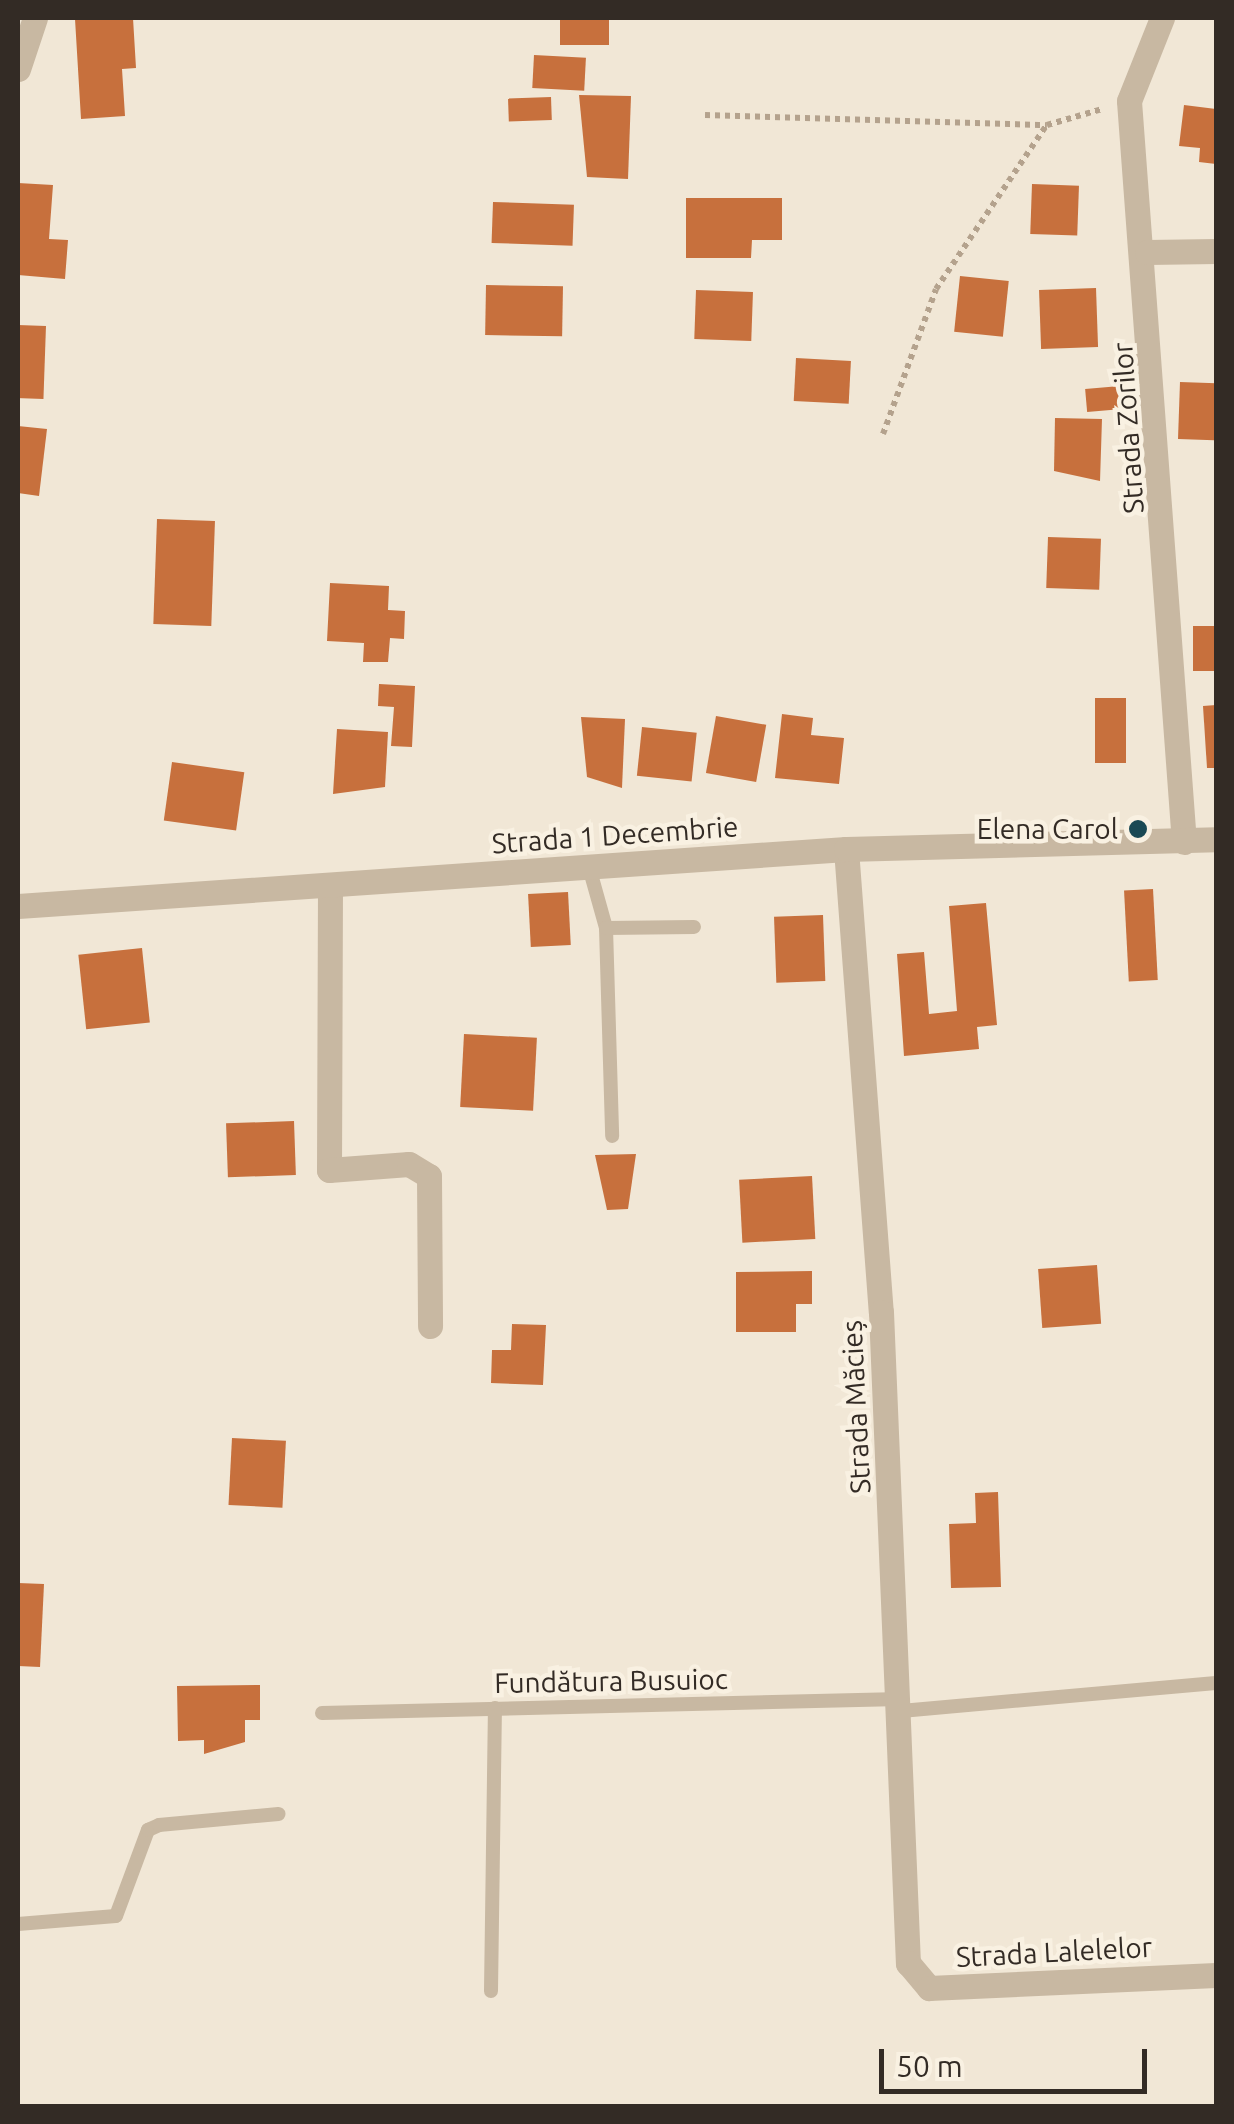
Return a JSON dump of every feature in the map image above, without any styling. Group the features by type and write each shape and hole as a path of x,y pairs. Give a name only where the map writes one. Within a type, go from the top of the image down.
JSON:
{"street":[{"path":"18,70 35,18"},
{"name":"Strada Zorilor","path":"1162,18 1129,101 1147,252 1184,842"},
{"path":"1147,252 1216,251"},
{"name":"Strada 1 Decembrie","path":"18,906 846,849 1216,840"},
{"name":"Strada Măcieș","path":"846,849 900,1705 908,1963"},
{"path":"330,886 329,1170 409,1164 429,1176 430,1326"},
{"name":"Strada Lalelelor","path":"908,1963 929,1988 1216,1975"}],"lane":[{"path":"589,867 606,928 612,1136"},
{"path":"606,928 694,927"},
{"name":"Fundătura Busuioc","path":"322,1713 900,1705 1216,1683"},
{"path":"492,1990 495,1708"},
{"path":"18,1924 116,1916 141,1844 159,1825 278,1814"}],"path":[{"path":"705,115 1047,125 1129,101"},
{"path":"884,434 936,289 1047,125"}],"building":[{"path":"133,18 136,68 122,69 125,116 81,119 75,19"},
{"path":"560,18 609,18 609,45 560,45"},
{"path":"534,55 586,58 584,91 532,88"},
{"path":"579,95 631,96 628,179 587,177"},
{"path":"551,97 552,120 509,121 508,99"},
{"path":"1184,105 1216,109 1216,164 1199,162 1200,148 1179,146"},
{"path":"18,183 53,185 49,239 68,240 65,279 18,275"},
{"path":"1032,184 1079,186 1077,236 1030,234"},
{"path":"686,198 782,198 782,240 752,240 751,258 686,258"},
{"path":"493,202 574,205 573,246 492,243"},
{"path":"960,276 1009,281 1003,337 954,332"},
{"path":"486,285 563,286 562,336 485,335"},
{"path":"1096,288 1098,347 1041,349 1039,290"},
{"path":"696,290 753,292 751,341 694,339"},
{"path":"18,325 46,326 43,399 18,398"},
{"path":"796,358 851,361 849,404 794,401"},
{"path":"1180,382 1216,383 1214,440 1178,439"},
{"path":"1120,386 1122,409 1087,412 1085,389"},
{"path":"1055,418 1102,419 1100,481 1054,471"},
{"path":"18,426 47,429 39,496 18,493"},
{"path":"157,519 215,521 211,626 153,624"},
{"path":"1048,537 1101,539 1099,590 1046,588"},
{"path":"330,583 389,586 388,610 405,611 404,639 390,638 388,662 363,662 364,643 327,641"},
{"path":"1193,626 1216,626 1216,671 1193,671"},
{"path":"379,684 415,686 412,747 391,746 394,707 378,706"},
{"path":"1095,698 1126,698 1126,763 1095,763"},
{"path":"1216,705 1216,768 1207,768 1203,706"},
{"path":"782,714 813,718 811,735 844,738 839,784 775,778"},
{"path":"716,716 766,725 756,782 706,773"},
{"path":"581,717 625,719 622,788 587,777"},
{"path":"642,727 697,733 692,781 637,776"},
{"path":"337,729 388,732 385,787 333,794"},
{"path":"172,762 244,772 236,831 164,820"},
{"path":"1153,889 1158,980 1129,981 1124,891"},
{"path":"568,892 571,945 531,947 528,894"},
{"path":"986,903 997,1025 977,1027 979,1049 904,1056 897,954 924,952 929,1014 957,1011 949,906"},
{"path":"823,915 825,981 776,983 774,917"},
{"path":"142,948 150,1023 86,1029 78,955"},
{"path":"464,1034 537,1038 533,1111 460,1107"},
{"path":"294,1121 296,1175 228,1177 226,1123"},
{"path":"636,1154 628,1209 607,1210 595,1155"},
{"path":"812,1176 815,1239 742,1243 739,1180"},
{"path":"1097,1265 1101,1324 1042,1328 1038,1269"},
{"path":"812,1271 812,1304 796,1304 796,1332 736,1332 736,1272"},
{"path":"512,1324 546,1325 543,1385 491,1383 492,1350 511,1350"},
{"path":"232,1438 286,1441 282,1508 228,1505"},
{"path":"998,1492 1001,1587 951,1588 949,1524 976,1523 975,1493"},
{"path":"18,1583 44,1584 40,1667 18,1666"},
{"path":"260,1685 260,1720 245,1720 245,1742 204,1754 204,1740 178,1741 177,1686"}],"place":[{"name":"Elena Carol","path":"1138,829"}]}
